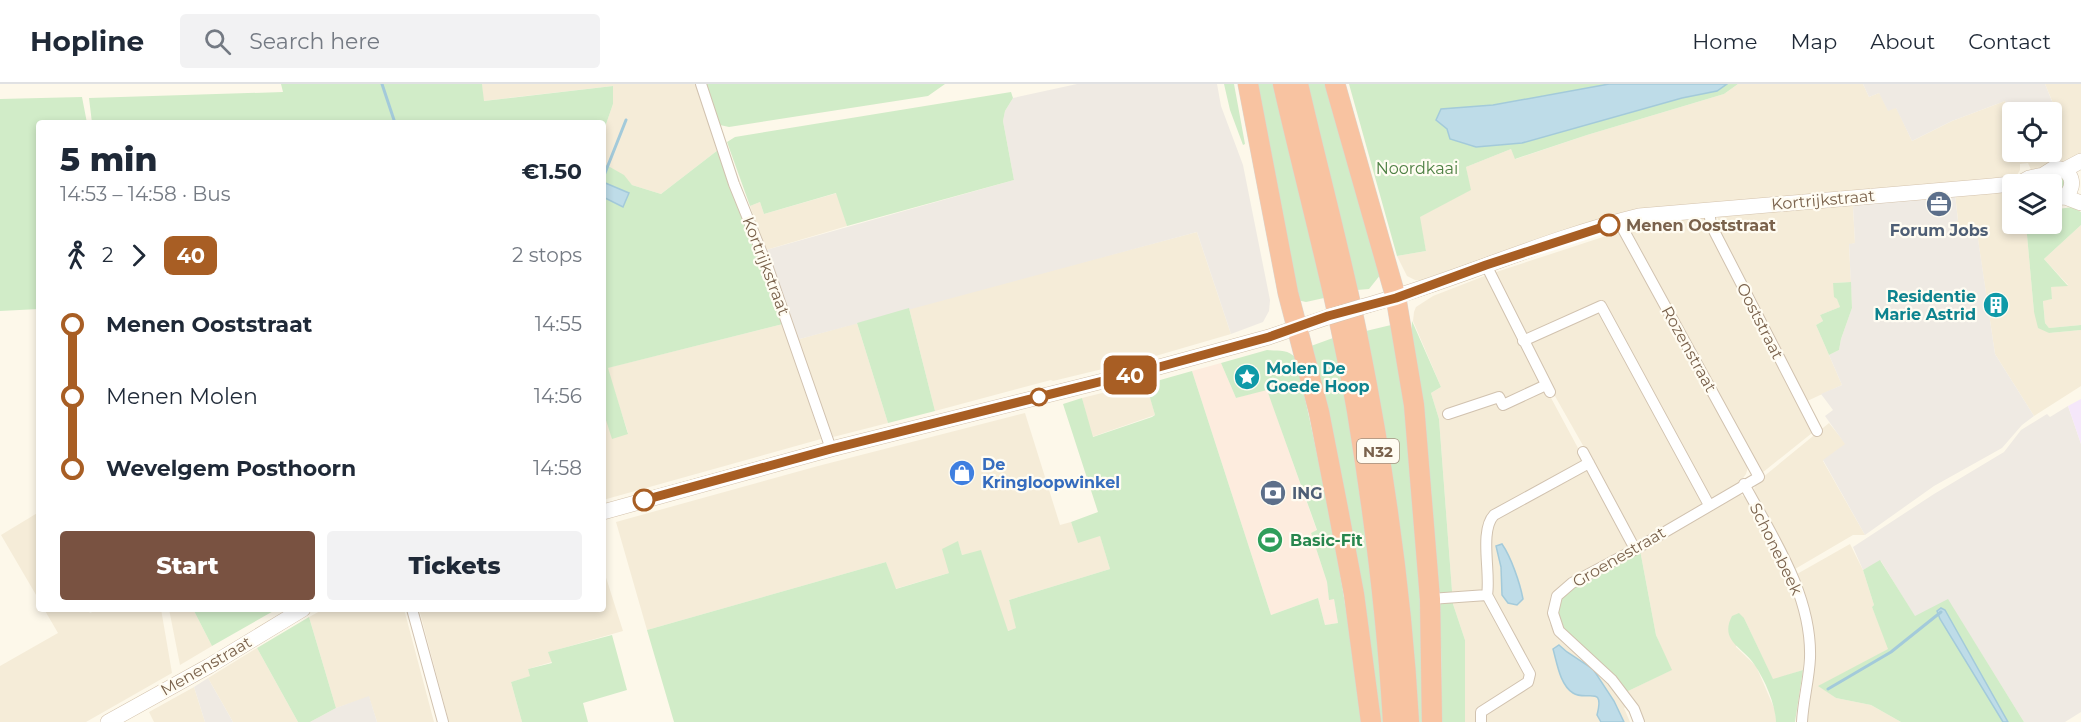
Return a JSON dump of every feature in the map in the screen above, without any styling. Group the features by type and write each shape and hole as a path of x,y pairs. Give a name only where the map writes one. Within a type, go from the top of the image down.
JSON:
{"highway":[{"path":"1248,84 1288,293 1319,412 1338,509 1354,594 1371,722"},
{"name":"N32","path":"1283,84 1333,297 1356,410 1381,580 1393,722"},
{"name":"N32","path":"1298,84 1338,249 1371,405 1396,575 1409,722"},
{"path":"1335,84 1396,298 1414,405 1430,599 1432,722"}],"main road":[{"path":"2068,187 2081,161"},
{"path":"2068,187 2081,166"},
{"name":"Kortrijkstraat","path":"2048,174 2054,168 2058,174"},
{"name":"Kortrijkstraat","path":"606,511 831,449 1159,367 1269,337 1328,316 1396,298 1486,265 1640,216 2002,186"},
{"path":"2068,187 2081,203"},
{"name":"Menenstraat","path":"108,722 209,666 298,612"}],"street":[{"name":"Kortrijkstraat","path":"700,84 734,184 768,268 831,449"},
{"name":"Ooststraat","path":"1709,210 1711,225 1817,430"},
{"name":"Rozenstraat","path":"1620,221 1759,477"},
{"path":"1448,414 1499,397 1503,405 1548,388 1486,265"},
{"path":"1523,341 1601,306 1709,505"},
{"path":"1583,452 1635,549"},
{"path":"1481,722 1481,712 1528,682 1530,674 1487,595 1489,584 1486,531 1489,519 1494,514 1589,463"},
{"name":"Groenestraat","path":"1638,722 1634,709 1612,680 1559,631 1552,613 1557,596 1572,583 1759,477"},
{"name":"Schonebeek","path":"1744,484 1792,574 1803,607 1810,657 1802,722"},
{"path":"1430,599 1487,595"},
{"path":"413,612 443,722"}],"shaded area":[{"path":"482,84 696,84 718,150 661,194 632,185 623,175 606,165 606,124 613,104 613,86 483,101"},
{"path":"1077,84 1217,84 1221,106 1243,165 1270,300 1269,311 1263,322 1231,334 1197,232 796,340 766,250 1014,180 1003,121 1005,111 1013,98"},
{"path":"1738,84 1863,84 1869,97 1879,93 1896,107 1912,141 1952,121 2002,102 2002,162 2062,162 2062,102 2053,102 2045,84 2081,84 2081,154 2070,162 2032,172 2028,163 2020,164 2018,174 2002,174 2002,178 1641,209 1428,281 1415,280 1407,276 1397,256 1426,251 1419,217 1470,190 1466,167 1511,149 1516,159 1724,94"},
{"path":"1863,84 2045,84 2052,102 2005,101 1952,121 1912,141 1896,108 1888,111 1879,93 1869,97"},
{"path":"2002,191 2002,234 2027,234 2034,312 2049,333 2081,330 2081,386 2034,416 1995,354 1977,233 1957,235 1955,194"},
{"path":"837,193 847,226 766,250 750,206 760,202 764,214"},
{"path":"1955,194 1957,235 1977,232 1995,354 2034,416 2022,425 2002,448 1934,486 1865,535 1823,460 1845,444 1825,416 1833,410 1821,394 1842,385 1829,355 1839,350 1852,308 1849,244 1855,243 1854,201"},
{"path":"1854,201 1855,243 1849,245 1851,282 1833,283 1840,307 1820,315 1823,321 1816,325 1842,385 1805,402 1725,242 1719,228 1717,213"},
{"path":"1701,215 1706,220 1812,433 1762,473 1627,224"},
{"path":"2081,225 2081,325 2049,328 2045,323 2043,300 2052,299 2050,287 2068,285 2044,259"},
{"path":"1197,232 1231,334 1152,357 1051,380 935,411 909,308"},
{"path":"1615,233 1619,234 1748,467 1746,474 1738,485 1640,543 1547,382 1543,383 1628,541 1625,551 1573,579 1551,595 1549,622 1560,640 1602,672 1628,706 1624,708 1630,722 1465,722 1465,640 1453,604 1439,419 1431,393 1441,387 1413,321 1414,312 1416,307 1433,296 1487,275"},
{"path":"857,323 888,423 833,437 796,340"},
{"path":"783,324 821,439 606,499 606,418 628,433 607,368"},
{"path":"1221,363 1236,398 1267,389 1317,531 1311,533 1327,582 1329,599 1334,599 1338,623 1325,625 1318,598 1271,615 1192,371"},
{"path":"1146,382 1155,415 1092,437 1082,398"},
{"path":"2081,399 2081,444 2068,406"},
{"path":"2068,406 2081,444 2081,712 2065,722 2024,722 1948,600 1915,617 1881,561 1863,570 1853,547 2004,452 2021,430 2047,414 2050,417"},
{"path":"1025,413 1060,525 1071,522 1078,542 1100,535 1110,569 1009,600 1017,628 1007,631 981,551 962,555 958,542 949,573 895,589 886,562 647,630 616,522 818,466"},
{"path":"1829,423 1846,444 1823,461 1865,535 1853,535 1795,569 1756,497 1754,489 1757,482"},
{"path":"1738,493 1745,497 1793,591 1803,624 1805,645 1803,670 1773,680 1744,618 1736,647 1756,666 1775,710 1776,722 1643,722 1624,693 1671,670 1656,635 1640,550"},
{"path":"36,514 36,595 1,535"},
{"path":"1850,544 1863,570 1874,605 1872,607 1889,649 1819,686 1836,698 1871,705 1901,722 1806,722 1811,620 1797,574"},
{"path":"606,577 623,631 549,652 552,662 528,669 531,676 511,682 522,722 449,722 420,612 606,612"},
{"path":"46,612 162,612 172,673 86,722 0,722 0,666 58,633"},
{"path":"170,612 195,612 212,646 180,665"},
{"path":"318,612 405,612 434,722 377,722 369,697 336,708 309,617"},
{"path":"257,648 298,722 233,722 208,678"},
{"path":"208,678 233,722 205,722 194,687"},
{"path":"194,687 205,722 154,722 149,712"},
{"path":"369,696 377,722 310,722 336,708"}],"green space":[{"path":"281,84 482,84 484,101 613,86 613,104 606,124 606,120 92,120 89,98 283,92"},
{"path":"706,84 945,84 928,96 729,127 720,125"},
{"path":"1224,84 1234,84 1245,144 1243,145 1230,110"},
{"path":"1254,84 1276,84 1324,298 1306,302 1297,300"},
{"path":"1306,84 1328,84 1381,274 1369,289 1357,290"},
{"name":"Noordkaai","path":"1349,84 1609,84 1493,105 1441,110 1442,124 1476,147 1522,143 1682,98 1717,91 1727,84 1738,84 1724,94 1515,159 1511,149 1466,167 1471,190 1420,217 1426,251 1397,256"},
{"path":"1011,92 1013,98 1005,111 1003,121 1014,180 847,226 836,193 764,214 760,202 750,206 727,142 735,137"},
{"path":"82,97 86,120 36,120 36,309 0,311 0,99"},
{"path":"718,150 783,324 608,368 628,434 612,439 606,420 606,198 623,207 628,194 606,183 606,165 624,175 632,185 661,194"},
{"path":"2072,207 2081,212 2081,225 2044,259 2068,286 2051,287 2052,299 2043,301 2045,323 2049,328 2081,325 2081,330 2049,333 2038,328 2034,312 2027,234 2062,234 2062,208"},
{"path":"1851,282 1852,308 1839,350 1829,355 1816,325 1823,321 1820,315 1840,307 1834,297 1833,283"},
{"path":"909,308 935,411 888,423 857,323"},
{"path":"1412,321 1441,387 1431,393 1439,419 1453,604 1465,640 1465,722 1442,722 1441,644 1431,488 1419,379 1411,339"},
{"path":"1391,325 1409,424 1428,722 1417,722 1366,331"},
{"path":"1333,338 1345,392 1363,502 1386,722 1375,722 1311,346"},
{"path":"1267,350 1286,352 1296,358 1334,539 1361,722 674,722 647,630 886,562 896,589 949,573 942,549 958,541 962,555 981,550 1008,631 1016,628 1009,600 1110,569 1100,536 1078,543 1071,522 1098,512 1063,404 1082,398 1093,437 1155,415 1146,384 1192,371 1271,615 1318,598 1325,625 1338,623 1334,599 1329,600 1327,582 1311,533 1317,530 1267,390 1236,398 1221,363"},
{"path":"1640,550 1656,635 1672,670 1624,693 1601,663 1565,630 1557,614 1559,604 1566,592"},
{"path":"1880,560 1915,616 1948,599 2024,722 2008,722 1945,610 1937,611 1940,619 2003,722 1901,722 1871,705 1836,698 1818,686 1888,649 1872,607 1874,605 1863,570"},
{"path":"195,612 272,612 212,646"},
{"path":"1739,613 1744,618 1773,679 1803,670 1795,722 1776,722 1772,700 1762,677 1754,664 1730,638 1728,632 1732,616"},
{"path":"309,617 336,708 310,722 298,722 257,648"},
{"path":"612,635 627,690 583,703 588,722 522,722 511,682 530,676 528,669 552,663 548,652"}],"water":[{"path":"1609,84 1727,84 1717,91 1682,98 1522,143 1476,147 1450,139 1447,129 1436,120 1441,109 1493,105"},
{"path":"606,183 629,193 623,207 606,198"},
{"path":"1502,544 1512,563 1522,593 1523,599 1517,605 1508,603 1502,595 1501,567 1496,546"},
{"path":"1941,608 1945,610 2008,722 2003,722 1940,619 1937,611"},
{"path":"1559,645 1593,669 1614,701 1624,722 1601,722 1597,715 1599,700 1597,697 1578,695 1565,685 1553,649"}],"waterway":[{"path":"382,84 394,120"},
{"path":"606,170 626,120"},
{"path":"1828,689 1891,652 1941,612"}],"bus line":[{"name":"40","path":"644,500 831,449 1159,367 1269,337 1328,316 1396,298 1486,265 1609,225"}],"place":[{"name":"Forum Jobs","path":"1939,204"},
{"name":"Menen Ooststraat","path":"1609,225"},
{"name":"Residentie Marie Astrid","path":"1996,305"},
{"name":"Molen De Goede Hoop","path":"1247,377"},
{"name":"De Kringloopwinkel","path":"962,473"},
{"name":"ING","path":"1273,493"},
{"name":"Basic-Fit","path":"1270,540"}]}
